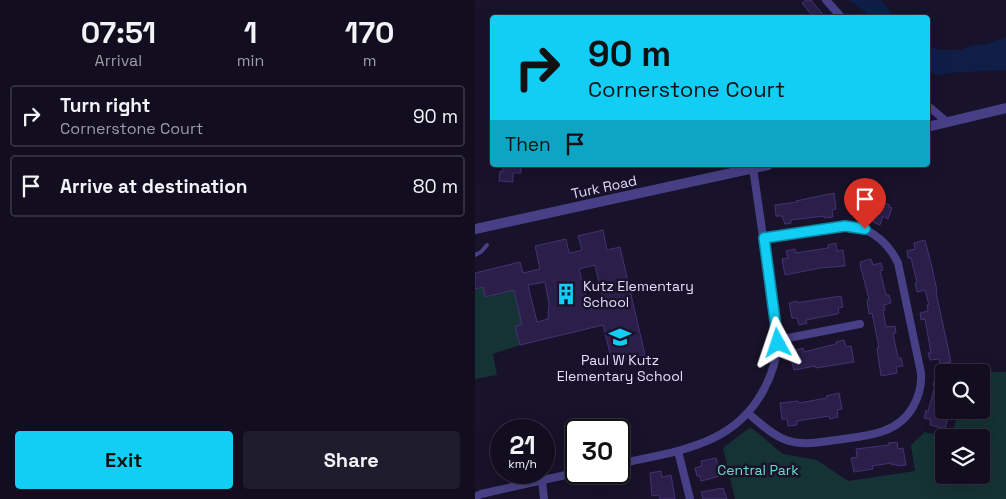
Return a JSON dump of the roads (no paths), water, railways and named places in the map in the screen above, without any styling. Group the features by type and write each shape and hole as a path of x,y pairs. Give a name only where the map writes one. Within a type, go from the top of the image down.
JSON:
{"street":[{"path":"826,0 839,15"},
{"path":"930,108 947,122"},
{"path":"930,126 1006,108"},
{"name":"Turk Road","path":"475,229 758,167"},
{"path":"630,462 678,451 717,437 749,414 770,376 778,340 753,168"},
{"path":"749,414 779,437 798,443 809,444 866,436 890,429 904,419 915,404 921,383 921,375 898,263 891,250 880,239 865,229 851,226 764,238"},
{"path":"778,340 860,324"},
{"path":"678,451 690,499"},
{"path":"475,497 528,484"},
{"path":"542,484 544,499"}],"lane":[{"path":"475,255 487,246"}],"water":[{"path":"849,0 881,0 893,15 868,15"},
{"path":"1006,37 1006,70 948,73 937,76 930,71 930,47 939,50 962,50 972,45 987,44"}],"place":[{"name":"Kutz Elementary School","path":"566,294"},
{"name":"Paul W Kutz Elementary School","path":"620,337"}],"park label":[{"name":"Central Park","path":"758,470"}]}
